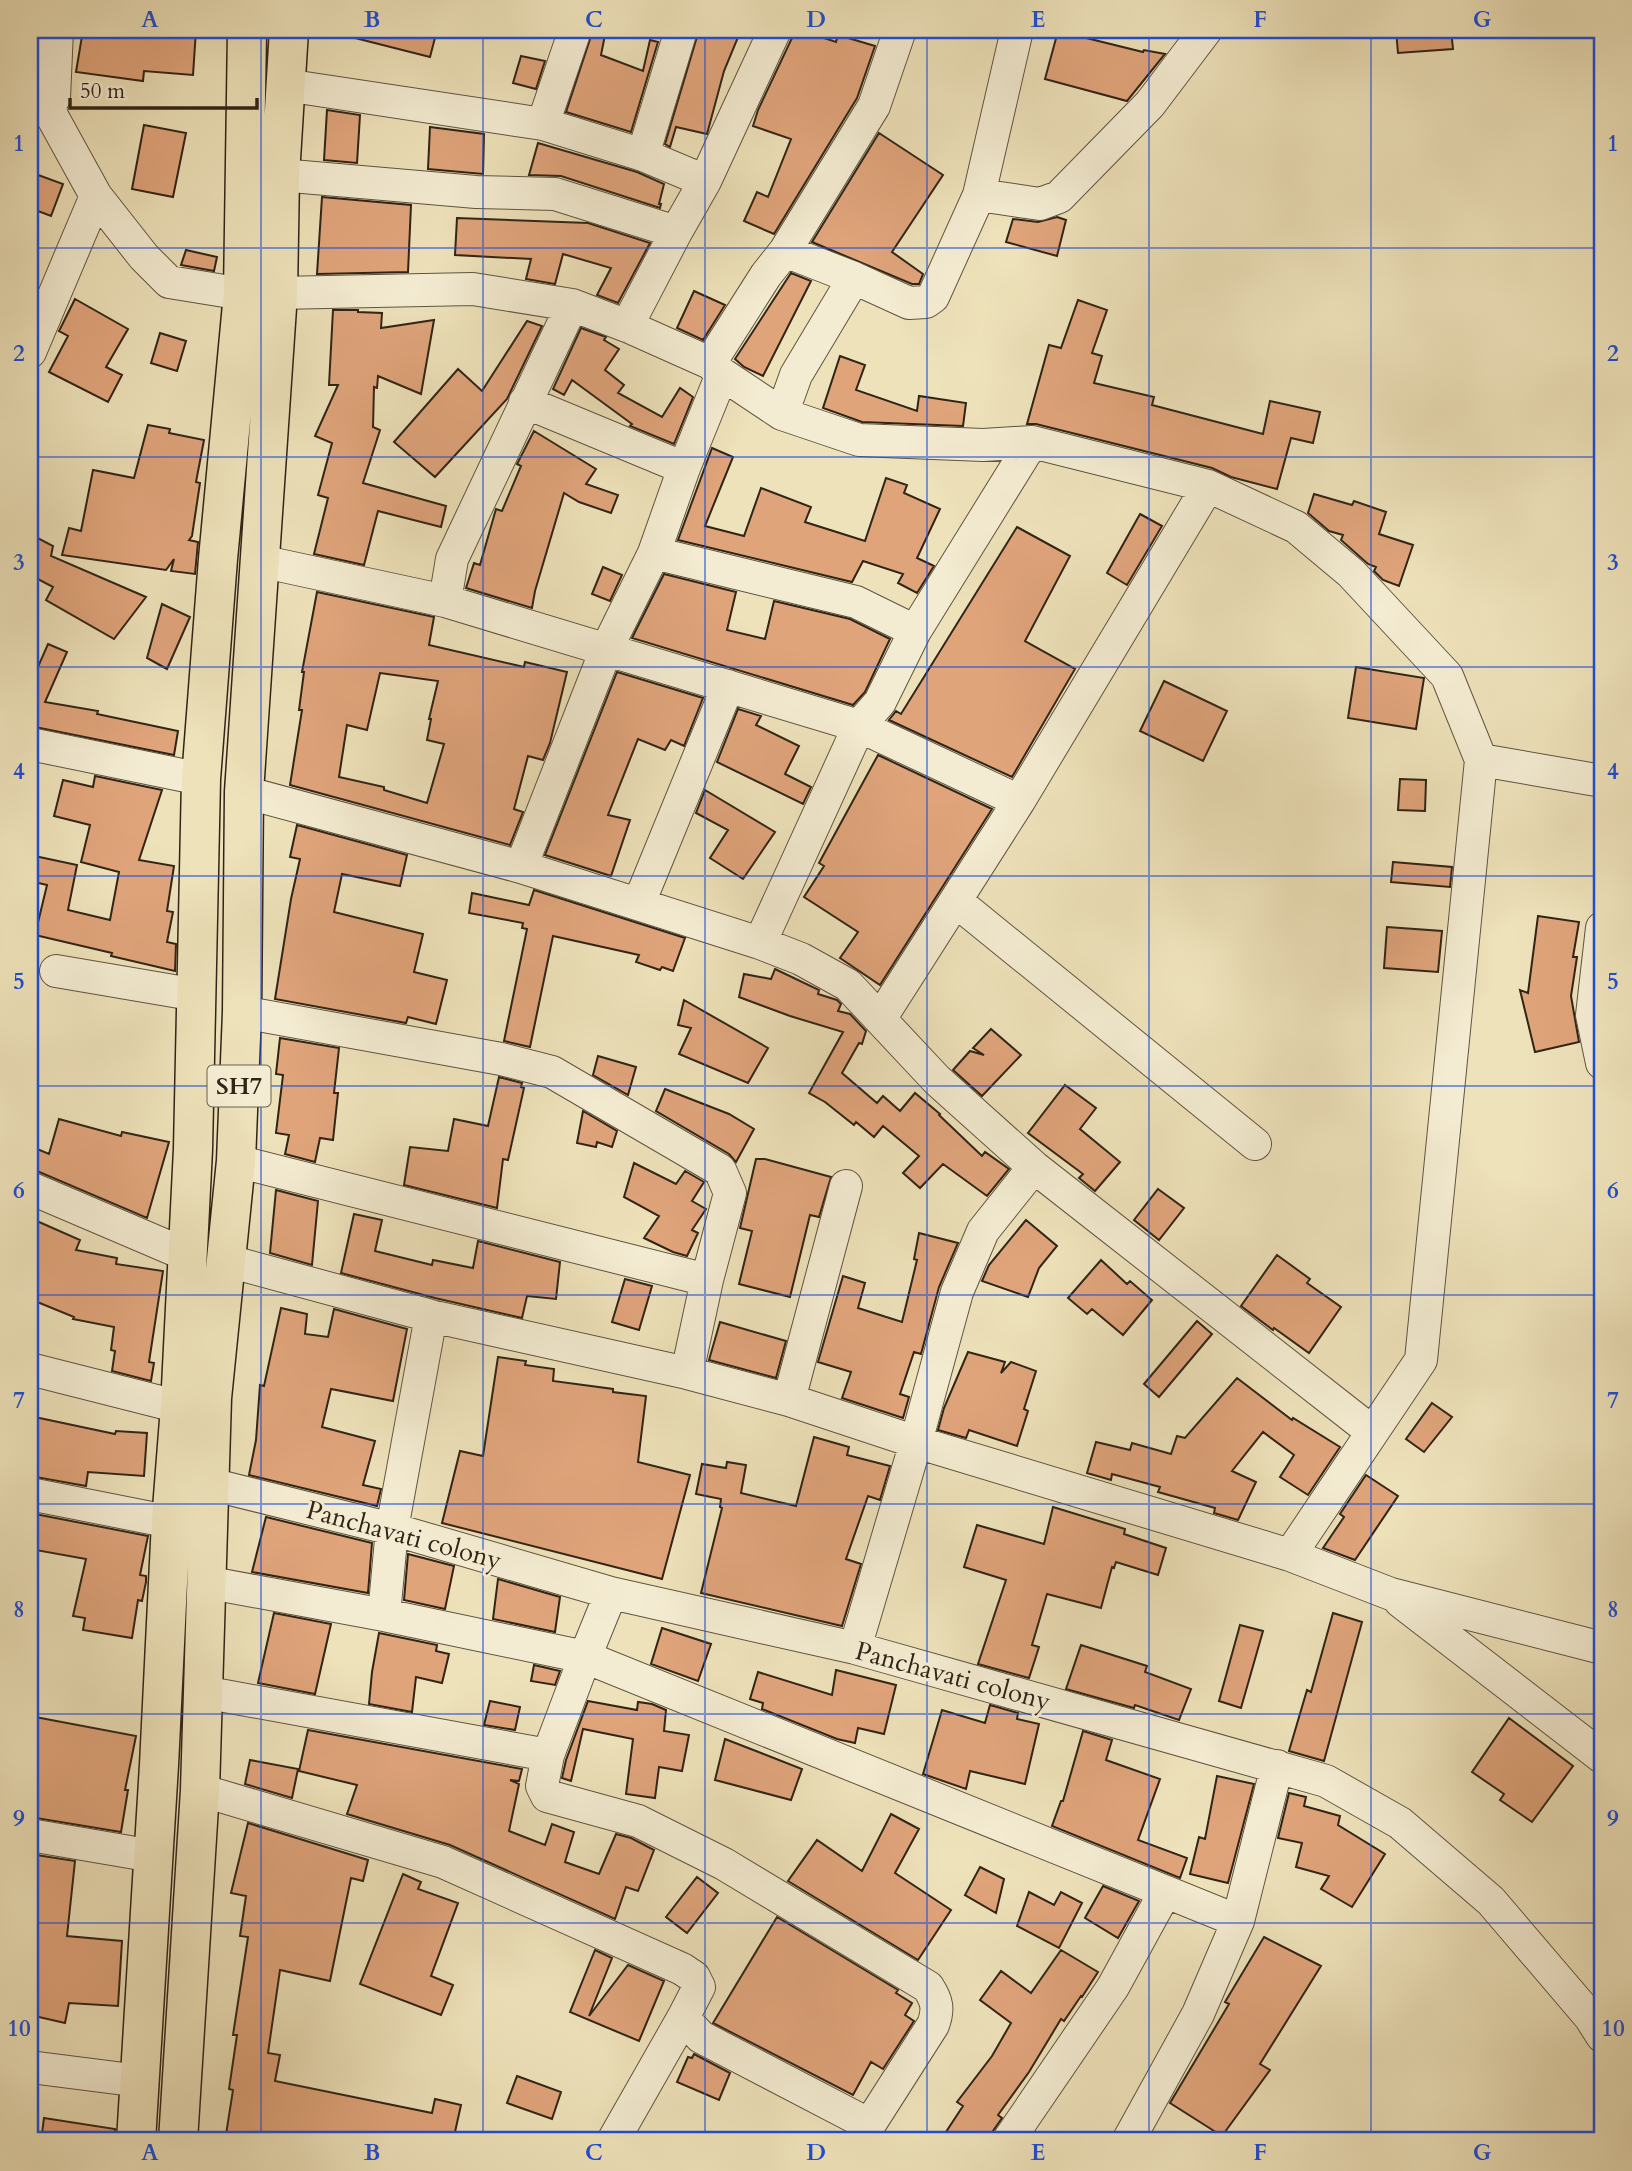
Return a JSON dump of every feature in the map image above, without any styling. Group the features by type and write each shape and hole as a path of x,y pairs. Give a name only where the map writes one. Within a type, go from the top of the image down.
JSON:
{"main road":[{"name":"SH7","path":"178,2141 200,1790 212,1398 236,1161 242,1012 244,792 260,561 260,293 247,30"},
{"name":"SH7","path":"136,2141 193,1149 201,779 260,293 280,176 289,30"},
{"path":"162,1671 204,1681"}],"street":[{"path":"53,118 57,30"},
{"path":"542,124 575,30"},
{"path":"643,155 681,30"},
{"path":"628,326 705,181 775,30"},
{"path":"521,867 606,650 654,553 716,368 766,275 785,251 874,106 900,30"},
{"path":"785,251 909,303 926,302 933,297 979,195 1017,30"},
{"path":"979,195 1040,204 1059,197 1150,104 1206,30"},
{"path":"30,48 53,118 96,196 144,257 169,282 211,290 260,293 473,289 572,305 628,326 716,368 782,414 859,440 984,445 1032,442 1208,486 1296,527 1351,573 1447,676 1480,760 1420,1360 1290,1555"},
{"path":"285,85 542,124 643,155 705,181"},
{"path":"280,176 476,191 555,194 676,232"},
{"path":"30,352 96,196"},
{"path":"782,414 796,374 854,278"},
{"path":"445,601 452,559 572,305"},
{"path":"525,402 684,468"},
{"path":"760,943 859,726 880,702 915,631 1032,442"},
{"path":"880,1019 957,902 1208,486"},
{"path":"654,553 856,602 915,631"},
{"path":"260,561 445,601 859,726 1019,801"},
{"path":"639,903 729,686"},
{"path":"30,744 201,779"},
{"path":"1480,760 1602,781"},
{"path":"244,792 521,867 639,903 801,959 848,985 937,1080 1034,1167 1371,1431"},
{"path":"957,902 1255,1144"},
{"path":"1602,929 1597,1016 1602,1063"},
{"path":"56,971 197,995"},
{"path":"242,1012 501,1059 552,1072 720,1170 730,1193 707,1280 687,1373"},
{"path":"236,1161 707,1280"},
{"path":"855,1648 957,1292 983,1231 1034,1167"},
{"path":"789,1400 846,1186"},
{"path":"30,1188 187,1255"},
{"path":"224,1260 431,1316 687,1373 789,1400 916,1442 1290,1555 1391,1594 1602,1648"},
{"path":"384,1615 392,1529 431,1316"},
{"path":"30,1369 180,1407"},
{"name":"Panchavati colony","path":"210,1484 392,1529 611,1592 855,1648 1326,1781 1400,1823 1491,1901 1590,2017 1602,2036"},
{"path":"30,1494 171,1522"},
{"path":"205,1582 384,1615 585,1657 1238,1921"},
{"path":"611,1592 548,1755 542,1786 547,1796 638,1821 724,1864 928,1987 937,2001 937,2015 933,2025 864,2133 712,2045 682,2018"},
{"path":"1391,1594 1602,1757"},
{"path":"204,1681 548,1755"},
{"path":"1128,2141 1198,2014 1238,1921 1277,1766"},
{"path":"200,1790 443,1862 682,1969 694,1977 699,1987 613,2141"},
{"path":"30,1835 153,1856"},
{"path":"1008,2141 1114,1987 1165,1892"},
{"path":"30,2067 140,2081"}],"building":[{"path":"83,30 196,30 193,75 144,71 143,81 76,72"},
{"path":"352,30 437,30 430,57 351,37"},
{"path":"593,30 606,30 601,55 643,71 650,40 658,42 631,132 566,112"},
{"path":"699,30 741,30 724,71 707,134 676,127 670,147 665,144"},
{"path":"793,30 836,42 838,35 875,46 857,98 774,234 744,221 757,192 768,197 791,139 753,126 792,38"},
{"path":"1396,30 1451,30 1453,49 1398,53"},
{"path":"1058,31 1143,52 1165,54 1127,101 1045,79"},
{"path":"521,56 545,61 536,89 513,83"},
{"path":"327,110 360,115 357,163 324,160"},
{"path":"144,125 186,133 173,197 132,189"},
{"path":"430,127 484,134 483,174 428,169"},
{"path":"879,133 943,175 892,252 923,274 919,284 912,284 812,242"},
{"path":"538,143 637,172 664,184 660,208 561,176 529,175"},
{"path":"30,172 63,184 51,216 30,208"},
{"path":"322,197 411,205 408,272 317,274"},
{"path":"1057,217 1066,220 1057,256 1006,242 1013,219 1038,222"},
{"path":"457,218 588,223 650,243 618,303 597,295 611,268 563,254 555,284 526,279 531,259 455,255"},
{"path":"186,250 217,257 214,271 181,265"},
{"path":"791,273 811,281 763,376 744,367 735,359"},
{"path":"694,291 725,305 703,340 677,328"},
{"path":"75,299 128,329 106,367 122,375 108,402 49,372 68,336 59,331"},
{"path":"1078,300 1107,310 1092,353 1102,356 1094,383 1154,397 1152,405 1263,434 1270,401 1320,412 1313,443 1291,438 1277,489 1231,477 1212,468 1027,424 1049,345 1061,348"},
{"path":"333,310 382,313 381,328 434,320 421,394 378,376 377,388 374,387 373,427 380,430 363,483 446,506 441,527 378,511 364,565 314,554 328,498 318,495 332,443 315,436 338,385 329,385"},
{"path":"527,321 542,326 507,399 435,477 394,442 458,369 482,391"},
{"path":"581,328 606,337 604,340 619,349 605,370 624,385 618,393 662,417 680,388 693,397 674,444 630,426 632,424 572,380 564,395 553,389"},
{"path":"160,333 186,341 177,371 151,363"},
{"path":"840,356 865,365 856,390 917,411 919,396 966,403 963,426 862,422 823,408"},
{"path":"148,425 170,429 169,433 204,440 196,482 200,483 192,536 189,540 198,542 195,574 171,571 174,559 166,570 62,555 69,528 81,531 93,470 134,478"},
{"path":"534,431 596,469 586,484 618,495 611,513 579,502 564,493 532,608 466,588 474,563 480,565 496,509 502,511 521,466 517,464"},
{"path":"712,448 733,457 705,526 744,536 761,488 811,507 805,522 865,541 886,478 907,485 904,493 940,509 917,558 934,566 917,593 898,583 903,574 863,561 852,582 678,540"},
{"path":"1314,494 1352,505 1354,501 1386,512 1379,534 1413,545 1399,586 1383,580 1374,571 1376,567 1368,564 1341,540 1343,535 1329,531 1308,513"},
{"path":"1140,514 1162,526 1127,585 1107,573"},
{"path":"1017,527 1070,556 1025,641 1075,669 1012,777 889,720 896,711 901,714"},
{"path":"30,534 53,546 51,556 146,597 114,639 46,600 53,587 30,575"},
{"path":"603,567 622,575 610,601 592,594"},
{"path":"664,574 736,592 727,630 765,639 774,601 850,619 890,639 865,692 853,705 632,638"},
{"path":"317,592 434,617 429,645 524,667 525,662 567,672 550,743 543,760 528,756 514,809 523,812 510,845 290,785 302,710 299,710 302,672","holes":["380,673 438,681 427,740 444,744 427,803 384,790 384,787 339,777 347,725 367,730"]},
{"path":"162,604 190,617 167,669 147,658"},
{"path":"48,644 67,652 45,702 98,711 97,714 178,731 174,755 30,726 30,685"},
{"path":"1356,667 1424,678 1416,729 1348,718"},
{"path":"617,672 703,698 684,746 671,740 665,750 638,739 608,815 630,820 611,876 545,855"},
{"path":"1164,681 1227,711 1203,761 1140,731"},
{"path":"738,709 761,716 756,725 799,746 785,774 811,787 803,804 717,762"},
{"path":"878,755 992,809 880,985 840,958 858,932 804,897 824,866 819,863"},
{"path":"95,776 162,790 139,860 174,866 167,911 173,912 167,942 176,944 175,971 35,935 47,885 30,881 30,855 77,865 68,910 110,920 119,872 81,862 90,825 54,816 63,780 93,787"},
{"path":"1400,779 1426,780 1425,811 1398,810"},
{"path":"705,790 775,832 743,879 710,858 728,830 696,813"},
{"path":"297,825 407,855 400,886 342,874 334,912 423,934 414,972 447,980 436,1024 408,1017 406,1023 275,999 300,859 290,857"},
{"path":"1393,862 1452,867 1450,887 1391,882"},
{"path":"534,890 685,938 673,971 662,967 660,970 636,962 639,955 553,936 530,1047 504,1041 527,929 522,928 523,923 469,913 472,893 529,905"},
{"path":"1538,916 1579,922 1573,957 1577,957 1571,996 1579,1042 1535,1052 1520,990 1528,993"},
{"path":"1387,927 1442,931 1438,972 1384,968"},
{"path":"775,969 819,990 818,994 837,1000 841,1004 838,1011 850,1014 866,1031 862,1044 859,1043 842,1073 877,1103 883,1096 900,1111 915,1093 982,1156 985,1152 1009,1169 987,1196 943,1164 920,1188 903,1173 919,1156 883,1126 874,1137 856,1122 854,1125 809,1093 843,1032 739,997 744,974 771,979"},
{"path":"684,1000 768,1048 748,1083 679,1054 691,1028 678,1025"},
{"path":"991,1029 1021,1055 982,1096 953,1070 970,1051 984,1055 973,1048"},
{"path":"280,1038 339,1048 333,1140 320,1138 315,1162 285,1154 289,1135 276,1133 283,1075 276,1074"},
{"path":"598,1056 636,1067 628,1095 593,1075"},
{"path":"499,1077 522,1083 521,1087 524,1088 508,1160 503,1159 497,1208 404,1185 410,1147 448,1151 454,1119 488,1126"},
{"path":"1065,1085 1096,1108 1080,1129 1120,1162 1095,1191 1079,1178 1083,1174 1028,1133"},
{"path":"665,1089 729,1114 754,1129 736,1162 729,1154 656,1111"},
{"path":"583,1111 617,1131 612,1147 597,1142 596,1147 577,1143"},
{"path":"59,1119 121,1136 122,1132 169,1142 147,1218 30,1170 30,1146 49,1154"},
{"path":"756,1159 765,1159 831,1177 819,1217 810,1215 790,1297 739,1284 752,1231 740,1228"},
{"path":"634,1163 676,1184 685,1171 704,1182 692,1201 706,1209 692,1230 698,1233 687,1256 644,1238 659,1216 624,1197"},
{"path":"1158,1189 1184,1208 1159,1240 1134,1220"},
{"path":"276,1190 318,1201 312,1265 270,1253"},
{"path":"354,1214 382,1220 375,1251 432,1265 433,1260 473,1268 478,1241 560,1262 556,1299 527,1296 522,1318 341,1273"},
{"path":"30,1218 80,1240 76,1250 117,1258 116,1264 163,1271 149,1362 154,1363 151,1381 112,1371 114,1327 73,1319 74,1317 30,1299"},
{"path":"1026,1220 1057,1246 1039,1268 1028,1297 982,1281 989,1265"},
{"path":"919,1233 958,1243 939,1287 921,1354 914,1352 900,1394 909,1397 903,1418 842,1398 851,1372 818,1362 843,1276 865,1283 858,1308 902,1322 917,1260 914,1259"},
{"path":"1277,1255 1310,1279 1307,1283 1341,1307 1309,1353 1241,1306"},
{"path":"1101,1260 1127,1284 1130,1281 1152,1300 1123,1335 1092,1309 1087,1314 1068,1298"},
{"path":"625,1279 652,1286 639,1330 612,1322"},
{"path":"281,1308 307,1314 305,1334 328,1337 334,1309 407,1329 393,1401 331,1389 322,1427 375,1441 363,1485 381,1489 377,1506 249,1475 256,1440 260,1385 264,1386"},
{"path":"1197,1321 1212,1334 1159,1397 1144,1384"},
{"path":"720,1322 786,1341 776,1378 709,1360"},
{"path":"968,1352 1005,1362 1001,1373 1011,1362 1036,1371 1024,1409 1028,1411 1017,1446 969,1430 966,1438 938,1430 944,1408"},
{"path":"498,1357 526,1361 525,1365 554,1369 553,1381 646,1396 638,1462 690,1475 662,1579 442,1523 460,1451 483,1456"},
{"path":"1237,1378 1292,1420 1293,1418 1340,1447 1308,1495 1280,1477 1294,1455 1263,1432 1232,1471 1256,1482 1238,1520 1214,1513 1215,1508 1158,1492 1160,1487 1112,1474 1111,1480 1087,1473 1096,1442 1130,1450 1132,1443 1171,1454 1177,1436 1185,1438"},
{"path":"1432,1403 1452,1417 1424,1452 1406,1439"},
{"path":"30,1416 115,1434 116,1431 147,1433 144,1476 88,1472 86,1486 30,1476"},
{"path":"814,1437 849,1447 847,1455 890,1466 880,1500 868,1496 846,1559 861,1564 842,1626 701,1593 722,1508 721,1499 696,1494 702,1464 726,1468 727,1462 746,1465 741,1493 796,1506"},
{"path":"1366,1475 1398,1496 1355,1560 1323,1548 1344,1517 1340,1514"},
{"path":"1053,1507 1125,1529 1124,1534 1166,1548 1158,1575 1116,1562 1114,1568 1112,1567 1101,1608 1047,1594 1032,1645 1039,1647 1029,1678 978,1664 1006,1580 964,1567 977,1525 1044,1544"},
{"path":"30,1513 148,1536 140,1575 146,1576 146,1582 142,1601 138,1600 132,1638 83,1630 85,1618 73,1616 86,1559 30,1549"},
{"path":"266,1517 372,1543 368,1593 252,1572"},
{"path":"408,1554 454,1566 445,1609 404,1600"},
{"path":"498,1579 560,1597 555,1632 493,1619"},
{"path":"274,1613 331,1624 315,1694 258,1683"},
{"path":"1333,1613 1362,1622 1324,1761 1289,1751 1307,1690 1311,1692"},
{"path":"1240,1625 1263,1631 1241,1708 1219,1701"},
{"path":"662,1628 711,1644 698,1681 651,1664"},
{"path":"379,1633 437,1645 436,1651 449,1654 442,1683 416,1677 412,1712 369,1704"},
{"path":"1081,1645 1147,1666 1145,1672 1191,1689 1179,1720 1135,1705 1134,1708 1066,1689"},
{"path":"534,1665 560,1671 555,1685 531,1681"},
{"path":"836,1670 896,1685 884,1734 858,1728 855,1743 837,1739 762,1709 763,1703 750,1699 758,1672 832,1695"},
{"path":"490,1701 520,1707 515,1730 484,1725"},
{"path":"588,1701 637,1710 638,1702 652,1704 666,1710 664,1731 689,1735 682,1771 659,1767 655,1798 626,1794 633,1739 583,1729 571,1781 562,1778"},
{"path":"990,1705 1018,1713 1017,1719 1039,1724 1025,1784 970,1771 966,1789 923,1774 942,1710 985,1723"},
{"path":"30,1716 136,1736 125,1790 128,1790 121,1832 30,1817"},
{"path":"1509,1718 1573,1766 1532,1822 1500,1800 1504,1794 1472,1772"},
{"path":"308,1730 522,1769 519,1781 510,1780 519,1784 509,1831 545,1845 552,1824 574,1832 565,1862 599,1874 616,1834 631,1838 654,1850 638,1891 626,1887 615,1919 450,1845 347,1814 357,1785 299,1771"},
{"path":"1083,1731 1112,1740 1106,1760 1160,1779 1138,1840 1187,1858 1180,1878 1052,1826 1063,1801"},
{"path":"725,1739 802,1769 791,1800 715,1780"},
{"path":"250,1760 298,1769 292,1798 245,1784"},
{"path":"1217,1776 1254,1784 1228,1883 1190,1874 1199,1837 1205,1839"},
{"path":"1289,1793 1306,1797 1304,1806 1340,1816 1338,1825 1385,1854 1352,1907 1321,1889 1329,1876 1296,1867 1302,1843 1278,1838"},
{"path":"891,1814 919,1829 895,1873 951,1910 918,1960 788,1881 817,1840 862,1871"},
{"path":"248,1823 368,1860 363,1881 351,1878 330,1981 280,1970 268,2053 280,2055 275,2081 432,2113 435,2099 461,2105 453,2141 225,2141 233,2090 229,2089 237,2035 233,2035 248,1937 240,1936 246,1896 231,1893"},
{"path":"30,1854 75,1861 67,1936 122,1941 118,2006 69,2003 65,2023 30,2015"},
{"path":"980,1867 1004,1879 996,1913 965,1895"},
{"path":"403,1874 421,1882 418,1889 458,1903 431,1976 453,1985 441,2015 360,1984"},
{"path":"697,1877 718,1893 687,1933 666,1917"},
{"path":"1103,1886 1139,1901 1118,1938 1085,1918"},
{"path":"1029,1892 1054,1905 1061,1892 1082,1903 1059,1948 1017,1926"},
{"path":"777,1917 898,1990 896,1993 912,2003 905,2015 914,2021 883,2069 871,2062 853,2095 713,2023"},
{"path":"1264,1937 1321,1966 1260,2064 1270,2070 1222,2136 1170,2103 1229,2004 1225,2002"},
{"path":"595,1950 612,1958 589,2016 628,1965 664,1981 639,2041 570,2012"},
{"path":"1061,1950 1098,1972 1064,2021 1061,2019 1029,2072 998,2115 1002,2118 990,2141 940,2141 963,2106 957,2102 992,2056 1011,2023 980,2000 1001,1971 1031,1993"},
{"path":"694,2054 730,2073 719,2100 677,2082 688,2057 692,2058"},
{"path":"517,2076 561,2092 552,2119 507,2103"},
{"path":"44,2118 115,2129 114,2141 41,2141"}]}
